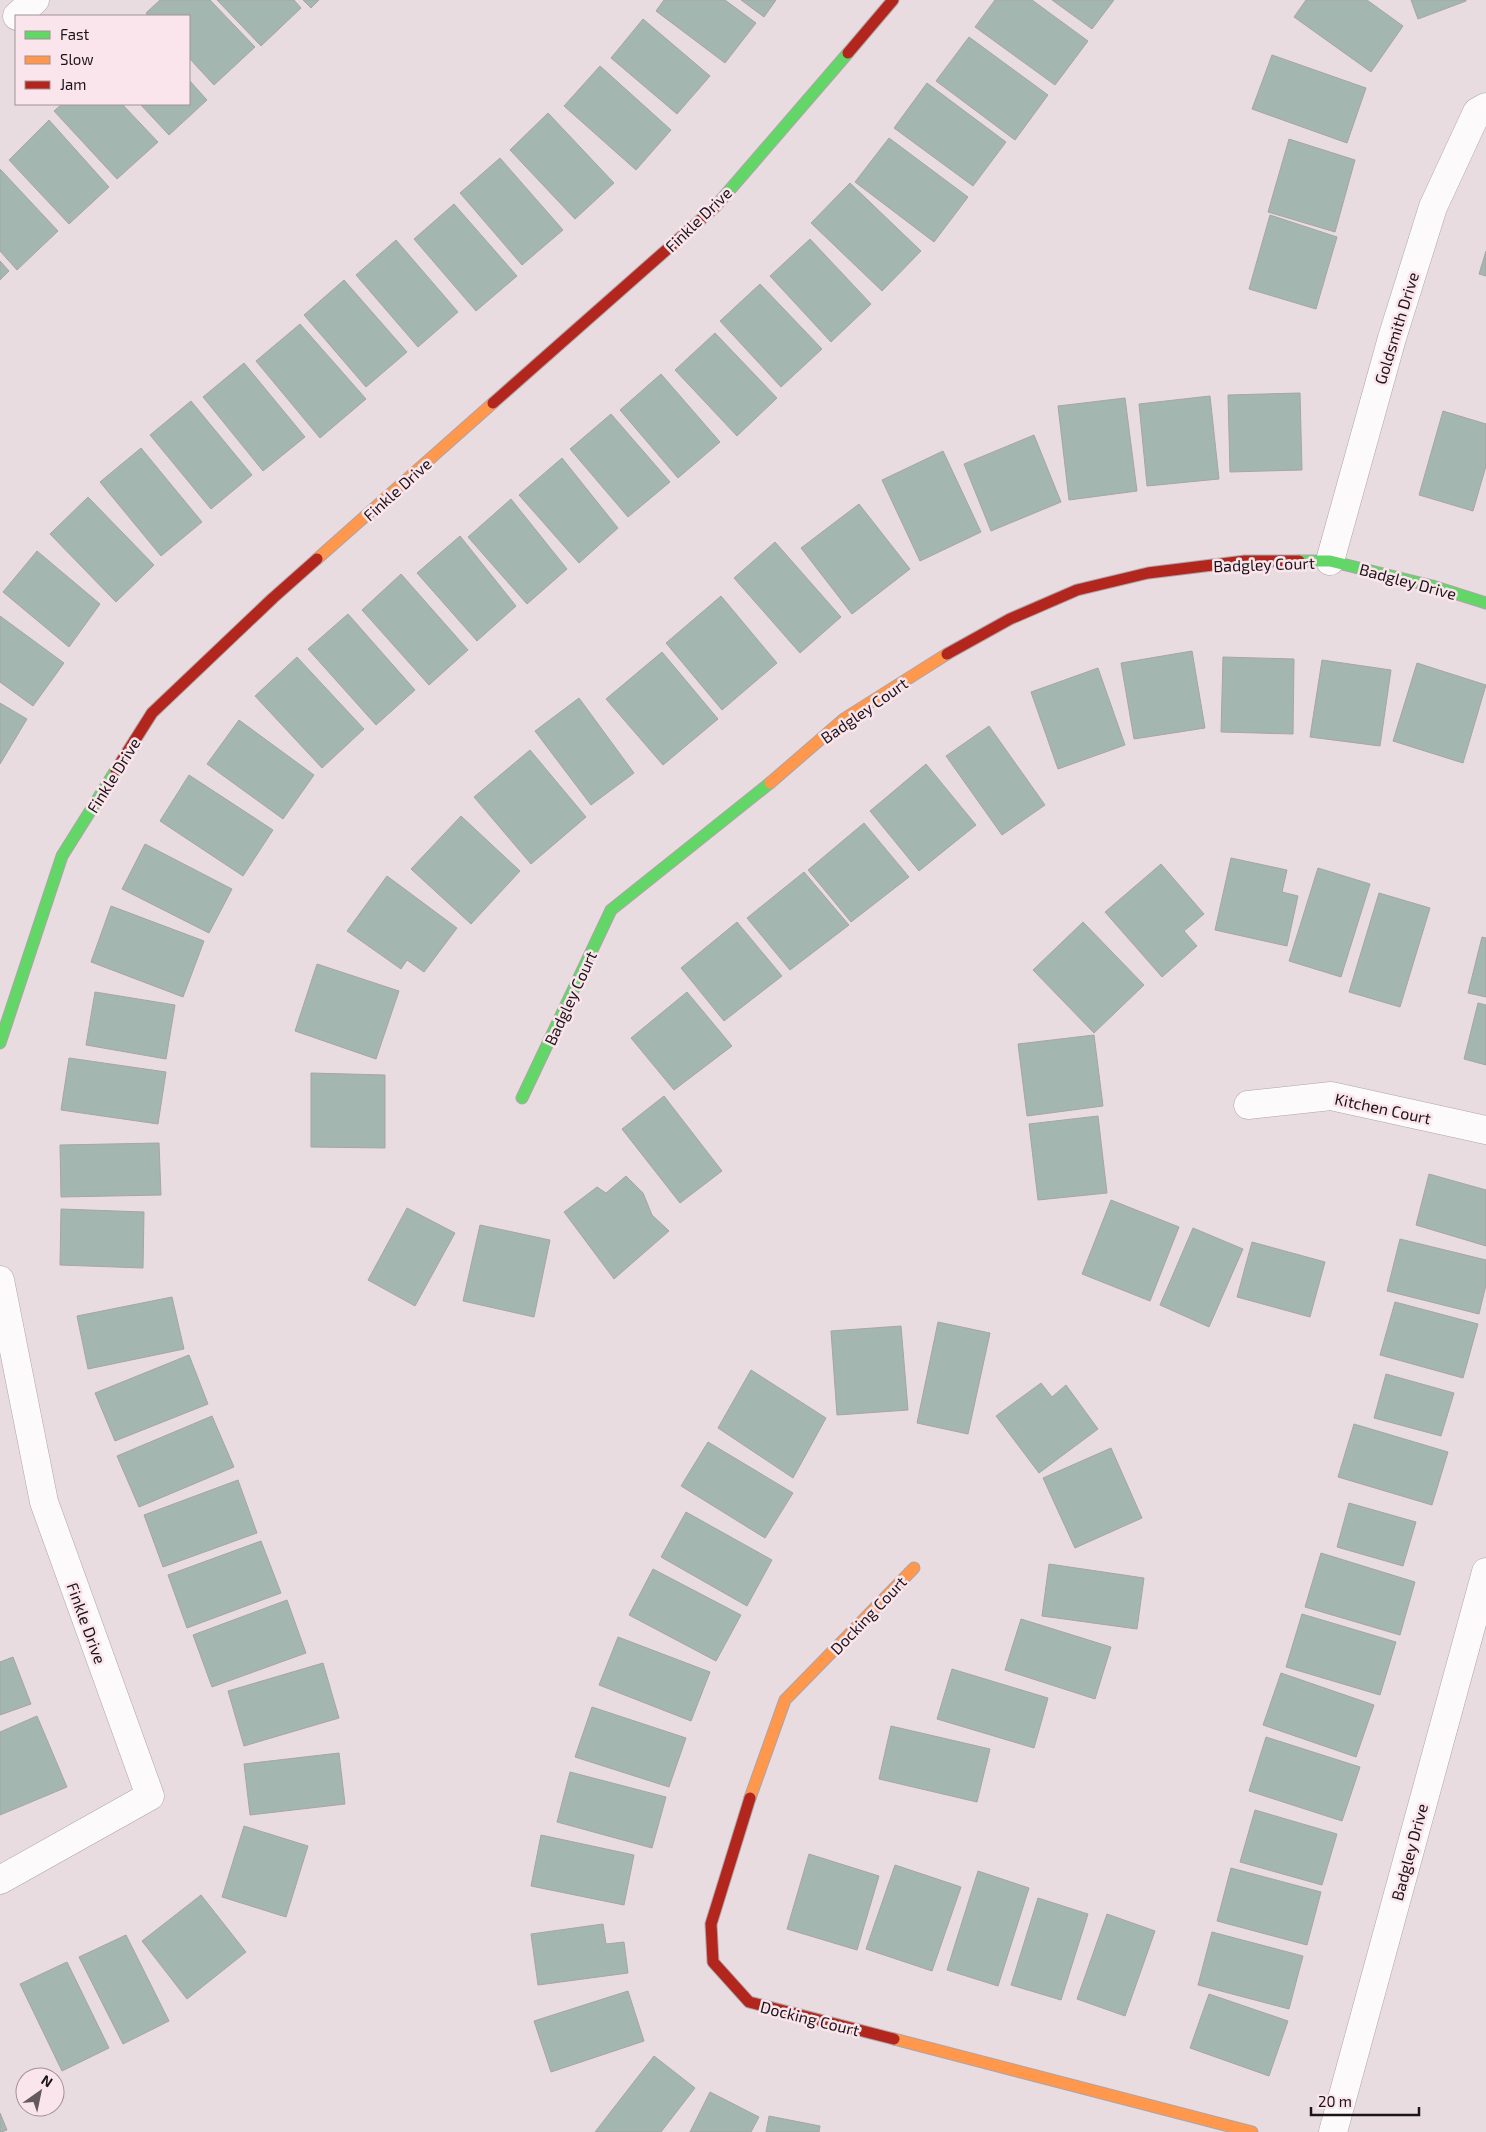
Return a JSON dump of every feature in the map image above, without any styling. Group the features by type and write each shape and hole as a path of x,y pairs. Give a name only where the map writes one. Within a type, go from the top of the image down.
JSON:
{"street":[{"path":"19,15 34,0"},
{"name":"Finkle Drive","path":"0,1043 62,856 152,713 273,598 713,209 893,0"},
{"path":"0,32 15,19"},
{"name":"Goldsmith Drive","path":"1330,561 1392,338 1433,207 1477,112 1486,107"},
{"name":"Badgley Court","path":"522,1098 611,910 762,790 844,719 941,657 1010,619 1077,590 1148,573 1245,561 1330,561"},
{"name":"Badgley Drive","path":"1330,561 1432,586 1486,603"},
{"name":"Kitchen Court","path":"1248,1105 1331,1096 1486,1130"},
{"name":"Finkle Drive","path":"0,1280 44,1502 150,1796 0,1880"},
{"name":"Docking Court","path":"914,1568 785,1700 745,1812 711,1924 714,1962 749,2002 1252,2132"},
{"name":"Badgley Drive","path":"1333,2132 1486,1572"}],"building":[{"path":"160,0 210,0 255,47 214,85 190,59 190,15 147,15 146,13"},
{"path":"217,0 294,0 301,8 261,46"},
{"path":"303,0 319,0 311,8"},
{"path":"664,0 725,0 756,23 725,63 656,11"},
{"path":"741,0 776,0 764,17"},
{"path":"995,0 1032,0 1088,41 1055,85 975,27"},
{"path":"1052,0 1114,0 1092,29"},
{"path":"1306,0 1367,0 1403,26 1371,72 1294,17"},
{"path":"1411,0 1466,0 1466,1 1418,19"},
{"path":"643,19 710,76 677,114 611,58"},
{"path":"969,37 1048,95 1015,140 936,81"},
{"path":"1272,55 1366,88 1347,143 1252,109"},
{"path":"600,66 671,130 636,170 564,106"},
{"path":"190,81 207,100 169,135 141,105 190,105"},
{"path":"927,83 1006,142 973,186 894,128"},
{"path":"61,105 123,105 158,142 117,179 54,111"},
{"path":"548,113 614,183 575,219 510,150"},
{"path":"49,120 109,187 69,224 9,160"},
{"path":"889,138 968,197 934,242 855,182"},
{"path":"1289,139 1355,160 1335,232 1268,212"},
{"path":"500,158 563,230 522,265 460,193"},
{"path":"0,169 58,231 17,270 0,251"},
{"path":"850,183 921,251 882,291 811,223"},
{"path":"454,204 517,276 476,311 414,239"},
{"path":"1270,215 1337,237 1316,309 1249,289"},
{"path":"810,239 871,304 831,342 770,276"},
{"path":"396,240 458,312 418,347 356,275"},
{"path":"1486,251 1486,276 1479,274"},
{"path":"0,261 9,271 0,280"},
{"path":"344,280 407,352 366,387 304,315"},
{"path":"760,284 822,349 781,387 720,321"},
{"path":"300,324 366,399 320,438 256,361"},
{"path":"715,333 777,398 737,436 675,370"},
{"path":"244,363 305,437 263,471 203,397"},
{"path":"661,374 720,442 678,478 620,410"},
{"path":"1300,393 1302,470 1230,472 1228,395"},
{"path":"1210,396 1219,479 1147,486 1139,404"},
{"path":"1125,398 1137,491 1069,500 1058,406"},
{"path":"191,401 252,475 211,509 150,435"},
{"path":"1443,411 1486,424 1486,466 1473,511 1419,495"},
{"path":"611,414 670,482 628,517 570,449"},
{"path":"1034,435 1061,502 991,531 964,464"},
{"path":"141,448 202,522 161,556 100,482"},
{"path":"943,451 981,532 920,561 882,480"},
{"path":"562,458 618,528 579,563 519,495"},
{"path":"88,497 154,565 116,602 50,534"},
{"path":"511,499 567,569 527,604 468,537"},
{"path":"859,504 910,569 852,614 801,548"},
{"path":"460,536 516,606 477,641 417,573"},
{"path":"775,542 841,617 800,653 734,578"},
{"path":"37,551 100,604 69,647 3,592"},
{"path":"401,574 468,650 429,685 362,610"},
{"path":"721,596 777,663 722,710 666,643"},
{"path":"348,614 415,690 376,725 308,649"},
{"path":"0,616 64,663 33,706 0,682"},
{"path":"1192,651 1205,728 1134,739 1121,663"},
{"path":"662,652 718,719 663,765 606,699"},
{"path":"297,657 364,729 322,768 255,696"},
{"path":"1223,657 1294,659 1293,734 1221,732"},
{"path":"1322,660 1391,670 1380,746 1310,737"},
{"path":"1417,663 1486,685 1463,763 1393,741"},
{"path":"1098,668 1125,745 1058,769 1031,692"},
{"path":"579,698 634,773 591,805 535,731"},
{"path":"0,703 27,719 0,764"},
{"path":"239,720 314,775 283,819 207,764"},
{"path":"989,726 1045,805 1002,835 946,756"},
{"path":"530,750 586,817 531,864 474,797"},
{"path":"926,764 976,825 919,871 870,811"},
{"path":"189,775 273,830 243,876 160,821"},
{"path":"461,816 520,871 471,924 411,869"},
{"path":"864,823 909,877 851,922 808,870"},
{"path":"145,844 232,889 209,933 122,889"},
{"path":"1231,858 1287,870 1282,892 1298,896 1287,946 1215,930"},
{"path":"1161,864 1204,914 1184,931 1197,946 1162,977 1105,912"},
{"path":"1318,868 1370,884 1341,977 1289,961"},
{"path":"804,872 849,925 790,970 747,918"},
{"path":"387,876 457,928 424,972 407,960 401,969 347,931"},
{"path":"1379,893 1430,908 1400,1007 1349,992"},
{"path":"111,906 204,941 183,997 91,962"},
{"path":"737,922 782,976 724,1021 681,968"},
{"path":"1083,922 1144,985 1094,1033 1033,970"},
{"path":"1482,937 1486,938 1486,997 1468,993"},
{"path":"317,964 399,991 376,1059 295,1031"},
{"path":"95,992 175,1005 166,1059 86,1045"},
{"path":"687,992 732,1046 674,1090 631,1038"},
{"path":"1478,1003 1486,1005 1486,1065 1464,1059"},
{"path":"1094,1035 1103,1106 1027,1116 1018,1044"},
{"path":"69,1058 166,1072 158,1124 61,1110"},
{"path":"311,1073 385,1075 385,1148 311,1147"},
{"path":"664,1096 722,1171 680,1203 622,1129"},
{"path":"1098,1116 1107,1193 1038,1200 1029,1124"},
{"path":"159,1143 161,1195 61,1197 60,1145"},
{"path":"1429,1174 1486,1190 1486,1246 1416,1225"},
{"path":"626,1176 643,1193 652,1215 669,1231 614,1279 564,1212 597,1187 606,1193"},
{"path":"1111,1200 1179,1227 1150,1301 1082,1274"},
{"path":"407,1208 455,1233 415,1306 368,1280"},
{"path":"61,1209 144,1212 143,1268 60,1265"},
{"path":"480,1225 550,1240 534,1317 463,1301"},
{"path":"1193,1228 1243,1249 1209,1327 1160,1305"},
{"path":"1400,1239 1486,1260 1486,1285 1479,1314 1387,1291"},
{"path":"1252,1242 1325,1262 1310,1317 1237,1297"},
{"path":"172,1297 184,1349 88,1369 77,1316"},
{"path":"1395,1302 1478,1324 1463,1378 1380,1355"},
{"path":"938,1322 990,1333 968,1434 917,1423"},
{"path":"901,1326 908,1410 837,1415 831,1331"},
{"path":"189,1355 208,1404 115,1441 95,1393"},
{"path":"751,1370 826,1418 793,1478 718,1428"},
{"path":"1386,1374 1454,1393 1441,1436 1374,1418"},
{"path":"1041,1383 1052,1397 1066,1385 1098,1429 1039,1473 996,1416"},
{"path":"212,1416 234,1467 139,1507 117,1456"},
{"path":"1354,1424 1448,1452 1432,1505 1338,1477"},
{"path":"708,1442 793,1493 765,1538 681,1486"},
{"path":"1111,1448 1142,1518 1075,1548 1043,1478"},
{"path":"238,1480 257,1533 163,1567 144,1515"},
{"path":"1349,1503 1416,1522 1403,1566 1337,1547"},
{"path":"686,1512 772,1560 747,1606 661,1557"},
{"path":"261,1541 281,1593 187,1628 168,1575"},
{"path":"1321,1553 1415,1582 1400,1635 1305,1607"},
{"path":"1049,1564 1144,1578 1137,1629 1042,1616"},
{"path":"653,1569 741,1615 716,1661 629,1615"},
{"path":"287,1600 306,1653 212,1687 193,1635"},
{"path":"1302,1614 1396,1642 1380,1695 1286,1667"},
{"path":"1021,1619 1111,1647 1095,1699 1005,1670"},
{"path":"618,1637 710,1672 691,1721 599,1685"},
{"path":"13,1657 31,1704 0,1715 0,1662"},
{"path":"323,1663 339,1718 244,1746 228,1691"},
{"path":"952,1669 1048,1698 1034,1748 937,1719"},
{"path":"1281,1673 1374,1705 1356,1757 1263,1725"},
{"path":"592,1707 686,1738 669,1787 575,1757"},
{"path":"37,1716 67,1787 0,1815 0,1732"},
{"path":"891,1726 990,1749 977,1802 879,1779"},
{"path":"1266,1737 1360,1767 1342,1821 1249,1791"},
{"path":"339,1753 345,1804 250,1815 244,1764"},
{"path":"570,1772 666,1797 652,1848 557,1822"},
{"path":"1255,1810 1337,1834 1322,1885 1240,1862"},
{"path":"244,1826 308,1846 286,1917 222,1897"},
{"path":"541,1835 634,1855 624,1905 531,1886"},
{"path":"809,1854 879,1876 857,1950 787,1929"},
{"path":"895,1865 961,1887 932,1971 866,1949"},
{"path":"1231,1868 1321,1892 1307,1945 1217,1921"},
{"path":"978,1871 1029,1888 998,1986 947,1970"},
{"path":"201,1895 246,1952 187,1999 142,1941"},
{"path":"1038,1898 1088,1914 1061,2000 1011,1985"},
{"path":"1107,1914 1155,1931 1125,2016 1077,1999"},
{"path":"603,1924 606,1944 624,1942 628,1973 538,1985 531,1934"},
{"path":"1212,1932 1303,1956 1289,2009 1198,1985"},
{"path":"126,1935 169,2021 123,2044 79,1957"},
{"path":"67,1962 109,2048 65,2070 65,2067 60,2067 20,1984"},
{"path":"628,1991 644,2041 551,2072 534,2021"},
{"path":"1209,1994 1288,2021 1269,2076 1190,2048"},
{"path":"654,2056 695,2088 661,2132 595,2132"},
{"path":"710,2092 759,2117 751,2132 690,2132"},
{"path":"0,2113 7,2130 1,2132 0,2132"},
{"path":"769,2116 820,2126 819,2132 766,2132"}],"traffic: fast":[{"path":"715,207 848,53"},
{"path":"1299,561 1330,561 1432,586 1486,603"},
{"path":"0,1043 62,856 116,770"},
{"path":"522,1098 611,910 770,783"}],"traffic: slow":[{"path":"317,559 493,403"},
{"path":"770,783 844,719 947,654"},
{"path":"750,1798 785,1700 914,1568"},
{"path":"894,2039 1252,2132"}],"traffic: jam":[{"path":"848,53 893,0"},
{"path":"493,403 715,207"},
{"path":"116,770 152,713 273,598 317,559"},
{"path":"947,654 1010,619 1077,590 1148,573 1245,561 1299,561"},
{"path":"750,1798 711,1924 713,1962 749,2002 894,2039"}]}
